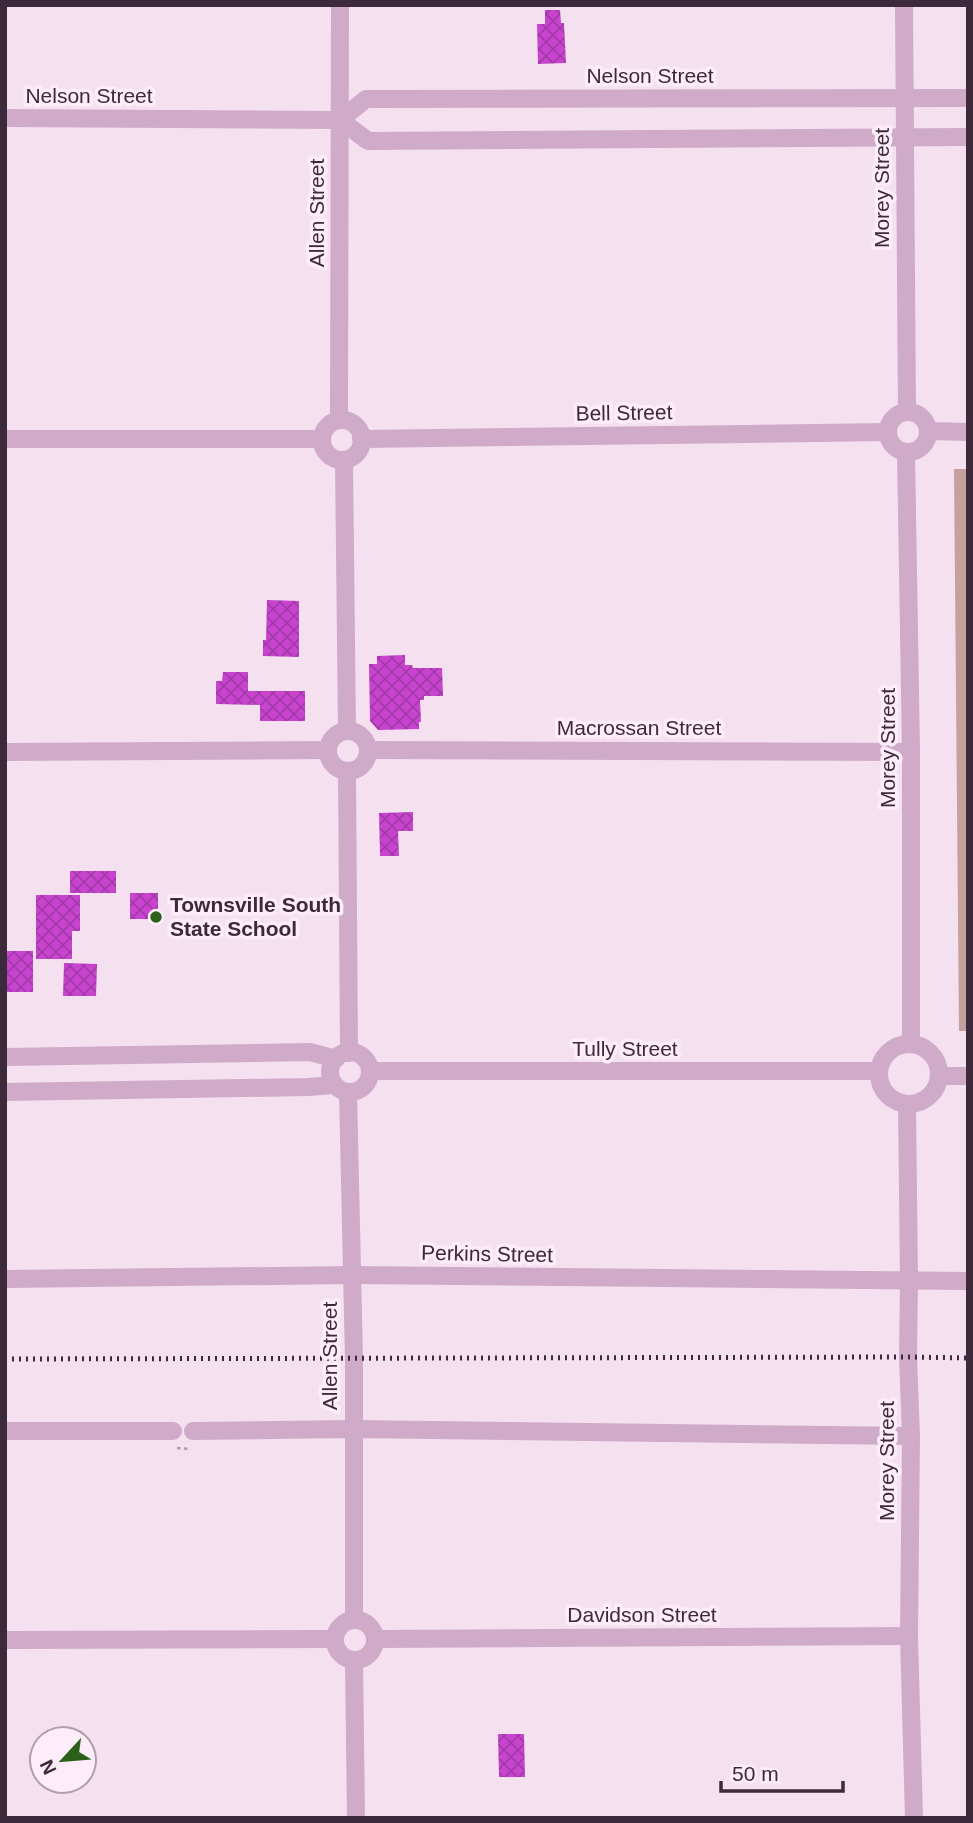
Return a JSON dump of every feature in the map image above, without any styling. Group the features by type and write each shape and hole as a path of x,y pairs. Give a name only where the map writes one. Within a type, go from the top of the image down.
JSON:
{"street":[{"name":"Allen Street","path":"339,420 340,5"},
{"name":"Morey Street","path":"904,5 907,412"},
{"name":"Nelson Street","path":"5,118 340,120 366,99 968,98"},
{"path":"340,120 368,141 968,137"},
{"path":"907,412 921,417 928,431 921,446 915,451 906,452 893,446 888,432 893,418 907,412"},
{"path":"339,420 346,421 359,430 361,446 356,454 344,460 326,453 322,439 328,425 339,420"},
{"path":"928,431 968,432"},
{"name":"Bell Street","path":"361,439 888,432"},
{"path":"5,439 322,439"},
{"name":"Morey Street","path":"906,452 911,752 911,1044"},
{"path":"344,460 347,731"},
{"path":"347,731 360,736 368,750 362,765 347,771 332,764 328,750 334,737 347,731"},
{"path":"5,752 328,750"},
{"name":"Macrossan Street","path":"368,750 911,752"},
{"path":"342,1089 331,1079 330,1071 342,1056 347,771"},
{"path":"901,1044 911,1044 928,1051 938,1066 939,1076 932,1093 916,1103 907,1104 889,1097 880,1081 879,1072 886,1054 901,1044"},
{"path":"5,1056 310,1052 359,1055 367,1061 370,1071 369,1080 357,1091 308,1087 5,1091"},
{"name":"Tully Street","path":"370,1071 879,1072"},
{"path":"939,1076 968,1076"},
{"name":"Allen Street","path":"342,1089 354,1359 354,1620"},
{"name":"Morey Street","path":"907,1104 911,1436 909,1636 914,1818"},
{"name":"Perkins Street","path":"5,1279 352,1275 968,1280"},
{"path":"193,1431 353,1429 911,1436"},
{"path":"5,1431 173,1431"},
{"path":"354,1620 368,1625 375,1639 369,1654 354,1660 340,1653 335,1639 341,1626 354,1620"},
{"name":"Davidson Street","path":"375,1639 909,1636"},
{"path":"5,1640 335,1639"},
{"path":"354,1660 356,1818"}],"shaded area":[{"path":"954,469 968,469 968,1031 959,1031"}],"building":[{"path":"545,10 560,10 561,23 564,23 566,63 538,64 537,24 545,24"},
{"path":"267,600 299,601 299,657 263,656"},
{"path":"405,655 405,665 412,665 413,668 442,668 443,696 424,696 424,700 420,700 419,729 378,730 370,721 369,664 377,664 377,656"},
{"path":"223,672 248,672 248,691 305,691 305,721 260,721 260,705 216,704 216,681 222,681"},
{"path":"413,812 413,831 398,831 399,856 380,856 379,813"},
{"path":"70,871 116,871 116,893 70,893"},
{"path":"130,893 158,893 158,919 130,919"},
{"path":"36,895 80,895 80,931 72,931 72,959 36,959"},
{"path":"5,951 33,951 33,992 5,992"},
{"path":"64,963 97,964 96,996 63,996"},
{"path":"498,1734 524,1734 525,1777 499,1777"}],"railway":[{"path":"5,1359 968,1358"}],"place":[{"name":"Townsville South State School","path":"156,917"}]}
